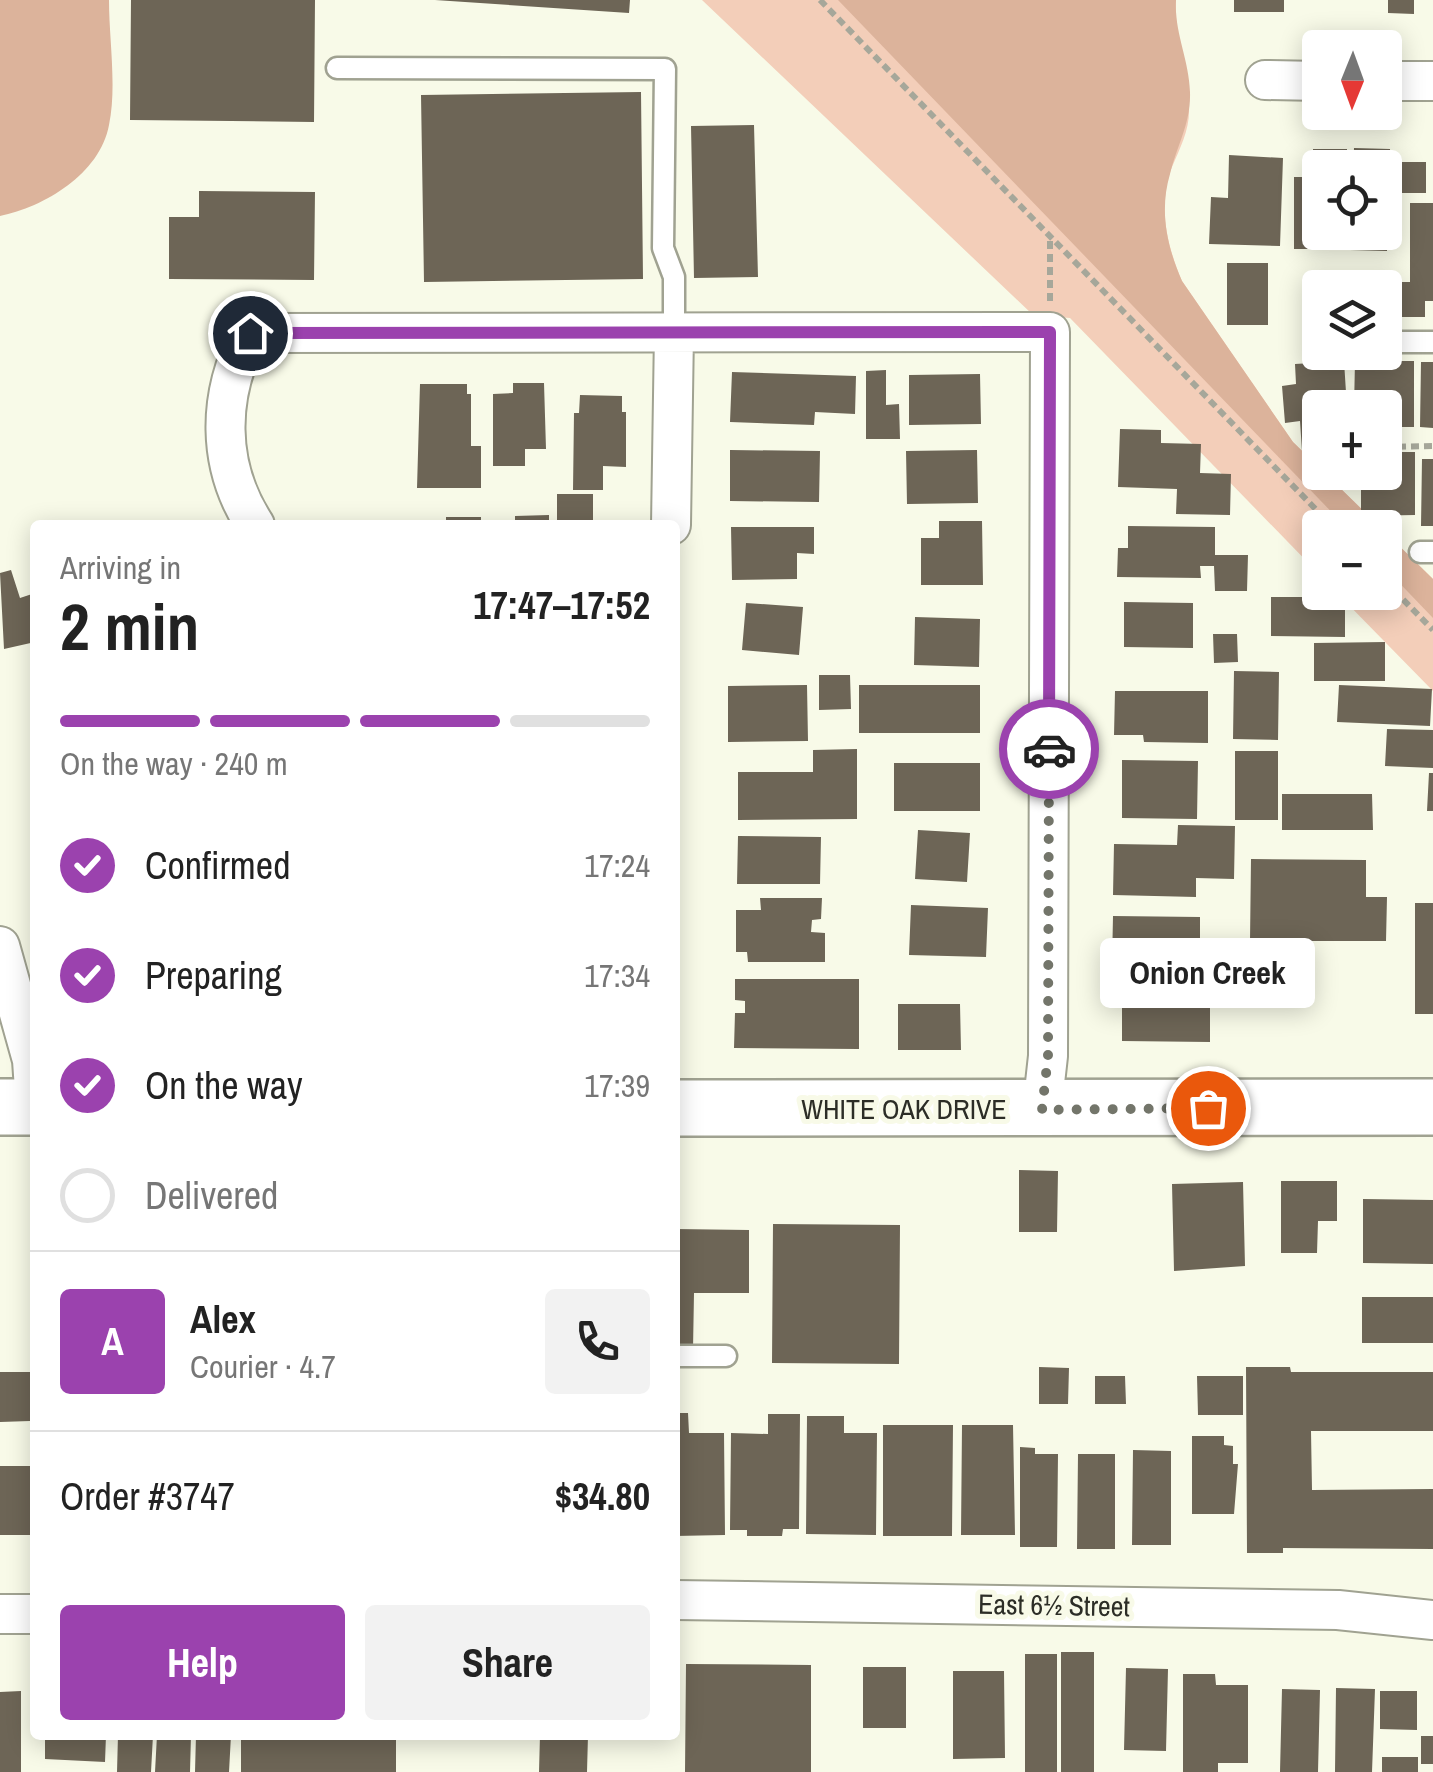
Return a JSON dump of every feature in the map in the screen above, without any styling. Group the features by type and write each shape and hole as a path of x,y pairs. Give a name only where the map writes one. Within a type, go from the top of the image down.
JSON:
{"main road":[{"path":"0,1107 30,1106"},
{"name":"WHITE OAK DRIVE","path":"680,1108 1433,1106"}],"street":[{"path":"1264,80 1302,80"},
{"path":"1402,81 1433,82"},
{"path":"671,520 674,332"},
{"path":"253,520 234,480 225,436 228,383 250,333 1050,332 1048,1056 1042,1110"},
{"path":"0,946 30,1053"},
{"name":"East 6½ Street","path":"680,1600 1338,1610 1433,1620"},
{"path":"0,1614 30,1614"}],"lane":[{"path":"336,68 664,69 663,248 674,277 674,332"},
{"path":"1402,342 1433,342"},
{"path":"680,1356 726,1356"}],"path":[{"path":"820,0 1317,510"},
{"path":"1050,235 1050,332"},
{"path":"1402,446 1433,446"},
{"path":"1402,598 1433,630"}],"shaded area":[{"path":"0,0 109,0 113,79 109,125 94,159 51,196 0,216"},
{"path":"702,0 1176,0 1189,108 1186,131 1165,195 1168,239 1177,268 1182,281 1302,451 1302,490 1342,490 1363,510 1302,510 1302,556 1070,318 1033,315"},
{"path":"838,0 1176,0 1190,92 1165,202 1169,242 1182,281 1302,451 1302,481"},
{"path":"1310,490 1342,490 1363,510 1330,510"},
{"path":"1402,549 1433,579 1433,691 1354,610 1402,610"},
{"path":"1402,549 1433,579 1433,618 1402,586"}],"building":[{"path":"131,0 315,0 314,122 130,120"},
{"path":"435,0 630,0 629,13"},
{"path":"1234,0 1284,0 1284,12 1234,12"},
{"path":"1388,0 1414,0 1414,14 1388,13"},
{"path":"641,92 643,279 424,282 421,95"},
{"path":"754,125 758,277 694,278 691,126"},
{"path":"1229,155 1283,158 1280,246 1209,244 1211,197 1228,198"},
{"path":"1402,162 1426,162 1426,193 1402,193"},
{"path":"1294,177 1302,177 1302,249 1294,249"},
{"path":"199,191 315,192 314,280 169,279 169,217 199,217"},
{"path":"1410,203 1433,203 1433,301 1425,301 1425,317 1402,317 1402,282 1410,282"},
{"path":"1227,263 1268,263 1268,325 1227,325"},
{"path":"1402,361 1414,361 1414,427 1402,427 1402,390 1354,390 1355,370 1402,370"},
{"path":"1421,362 1433,362 1433,428 1420,427"},
{"path":"1295,364 1302,364 1302,370 1345,370 1346,390 1302,390 1302,451 1300,421 1285,423 1282,386 1296,384"},
{"path":"886,370 886,405 899,404 900,439 866,439 866,371"},
{"path":"732,372 856,376 855,414 815,412 814,425 730,422"},
{"path":"980,374 981,424 909,425 909,375"},
{"path":"513,383 544,383 546,449 525,449 525,466 493,466 493,394 513,393"},
{"path":"420,384 467,384 467,394 471,394 471,446 481,446 481,488 417,488"},
{"path":"580,395 622,396 622,412 626,412 626,467 603,466 603,490 573,490 574,413 579,413"},
{"path":"1120,429 1161,430 1161,443 1201,444 1200,473 1231,474 1230,515 1176,514 1177,489 1118,487"},
{"path":"730,450 820,451 819,502 730,501"},
{"path":"977,450 978,503 907,504 906,451"},
{"path":"1402,452 1415,452 1415,515 1402,515 1402,510 1361,510 1361,490 1402,490"},
{"path":"1422,459 1433,459 1433,526 1421,526"},
{"path":"557,494 593,494 593,520 557,520"},
{"path":"549,515 549,520 515,520 515,516"},
{"path":"446,517 481,517 481,520"},
{"path":"939,521 982,521 983,585 921,585 921,538 939,538"},
{"path":"1128,526 1215,527 1215,555 1248,555 1247,591 1215,591 1214,566 1200,566 1201,578 1117,577 1118,548 1128,548"},
{"path":"731,527 814,527 814,554 797,553 797,579 732,580"},
{"path":"11,570 20,598 30,595 30,643 4,649 0,573"},
{"path":"1271,597 1302,597 1302,610 1345,610 1345,637 1271,636"},
{"path":"1124,602 1193,603 1193,648 1124,647"},
{"path":"746,603 803,607 799,655 742,650"},
{"path":"915,617 980,619 979,667 914,665"},
{"path":"1213,634 1237,634 1238,662 1214,663"},
{"path":"1385,642 1385,681 1314,681 1314,643"},
{"path":"1234,671 1279,672 1278,740 1233,739"},
{"path":"819,675 850,675 851,709 819,710"},
{"path":"807,685 808,741 728,742 728,686"},
{"path":"859,685 980,685 980,733 859,733"},
{"path":"1339,685 1432,689 1430,726 1337,722"},
{"path":"1115,691 1208,691 1208,743 1144,742 1143,735 1114,735"},
{"path":"1387,729 1433,730 1433,768 1385,766"},
{"path":"857,749 857,819 738,820 738,772 813,772 813,750"},
{"path":"1235,751 1278,751 1278,820 1235,820"},
{"path":"1122,760 1198,761 1197,819 1122,818"},
{"path":"894,763 980,763 980,811 894,811"},
{"path":"1429,773 1433,773 1433,811 1427,811"},
{"path":"1282,794 1372,794 1373,830 1282,830"},
{"path":"1178,825 1235,826 1234,879 1196,878 1196,897 1113,895 1114,844 1177,845"},
{"path":"918,830 970,833 967,882 915,879"},
{"path":"738,836 821,837 820,884 737,884"},
{"path":"1251,859 1366,860 1366,897 1387,897 1386,941 1250,941"},
{"path":"760,898 822,898 821,919 812,920 811,932 825,933 825,962 748,962 747,952 736,952 736,910 761,910"},
{"path":"1415,903 1433,903 1433,1014 1415,1014"},
{"path":"911,905 988,908 986,957 909,955"},
{"path":"1113,916 1200,917 1200,965 1112,965"},
{"path":"735,979 859,979 859,1049 734,1048 735,1013 745,1013 745,1001 735,1000"},
{"path":"1122,996 1210,996 1210,1042 1122,1041"},
{"path":"898,1004 960,1004 961,1050 898,1050"},
{"path":"1019,1170 1058,1171 1057,1232 1019,1232"},
{"path":"1281,1181 1337,1181 1337,1221 1318,1221 1317,1253 1281,1253"},
{"path":"1243,1182 1245,1266 1174,1271 1172,1184"},
{"path":"1363,1199 1433,1200 1433,1264 1363,1263"},
{"path":"773,1224 900,1225 899,1364 772,1363"},
{"path":"680,1229 749,1230 749,1293 694,1293 693,1349 680,1348"},
{"path":"1362,1297 1433,1297 1433,1343 1362,1343"},
{"path":"1039,1367 1069,1368 1068,1404 1039,1404"},
{"path":"1246,1367 1290,1367 1291,1372 1433,1372 1433,1431 1311,1431 1312,1490 1433,1489 1433,1549 1283,1548 1283,1553 1247,1553"},
{"path":"0,1372 30,1372 30,1421 0,1422"},
{"path":"1095,1376 1125,1376 1126,1404 1095,1404"},
{"path":"1197,1376 1243,1376 1243,1415 1198,1415"},
{"path":"680,1413 688,1413 689,1433 724,1433 725,1535 680,1536"},
{"path":"768,1414 800,1414 799,1529 783,1529 782,1536 747,1536 747,1530 730,1530 731,1433 768,1434"},
{"path":"807,1416 844,1416 844,1433 877,1433 876,1535 806,1534"},
{"path":"883,1425 953,1425 952,1536 883,1536"},
{"path":"962,1425 1013,1425 1015,1535 961,1535"},
{"path":"1192,1436 1224,1436 1224,1445 1233,1446 1233,1464 1238,1464 1234,1514 1192,1514"},
{"path":"1020,1447 1035,1448 1035,1454 1058,1454 1057,1547 1020,1547"},
{"path":"1133,1450 1171,1451 1171,1545 1132,1545"},
{"path":"1078,1454 1115,1454 1115,1549 1077,1549"},
{"path":"0,1466 30,1466 30,1535 0,1535"},
{"path":"1061,1652 1094,1652 1094,1772 1061,1772"},
{"path":"1025,1654 1057,1654 1057,1772 1025,1772"},
{"path":"686,1664 811,1665 811,1772 685,1772"},
{"path":"863,1667 906,1667 906,1728 863,1728"},
{"path":"1126,1668 1168,1669 1166,1751 1124,1750"},
{"path":"953,1671 1004,1671 1005,1758 953,1759"},
{"path":"1183,1674 1215,1674 1216,1685 1248,1685 1248,1763 1218,1763 1218,1772 1183,1772"},
{"path":"1336,1688 1375,1689 1372,1772 1335,1772"},
{"path":"1282,1689 1320,1690 1318,1772 1280,1772"},
{"path":"21,1691 21,1772 0,1772 0,1692"},
{"path":"1380,1691 1417,1691 1417,1730 1380,1729"},
{"path":"1421,1736 1433,1736 1433,1764 1421,1764"},
{"path":"45,1740 106,1740 105,1762 45,1759"},
{"path":"118,1740 153,1740 151,1772 117,1772"},
{"path":"157,1740 191,1740 190,1772 155,1772"},
{"path":"196,1740 231,1740 229,1772 195,1772"},
{"path":"241,1740 396,1740 396,1772 241,1772"},
{"path":"540,1740 588,1740 587,1772 539,1772"},
{"path":"1382,1757 1418,1757 1418,1772 1382,1772"}],"way so far":[{"path":"1049,749 1048,1056 1042,1110 1208,1108"}],"place":[{"name":"Onion Creek","path":"1208,1108"}],"route":[{"path":"250,333 1050,332 1049,749"}]}
